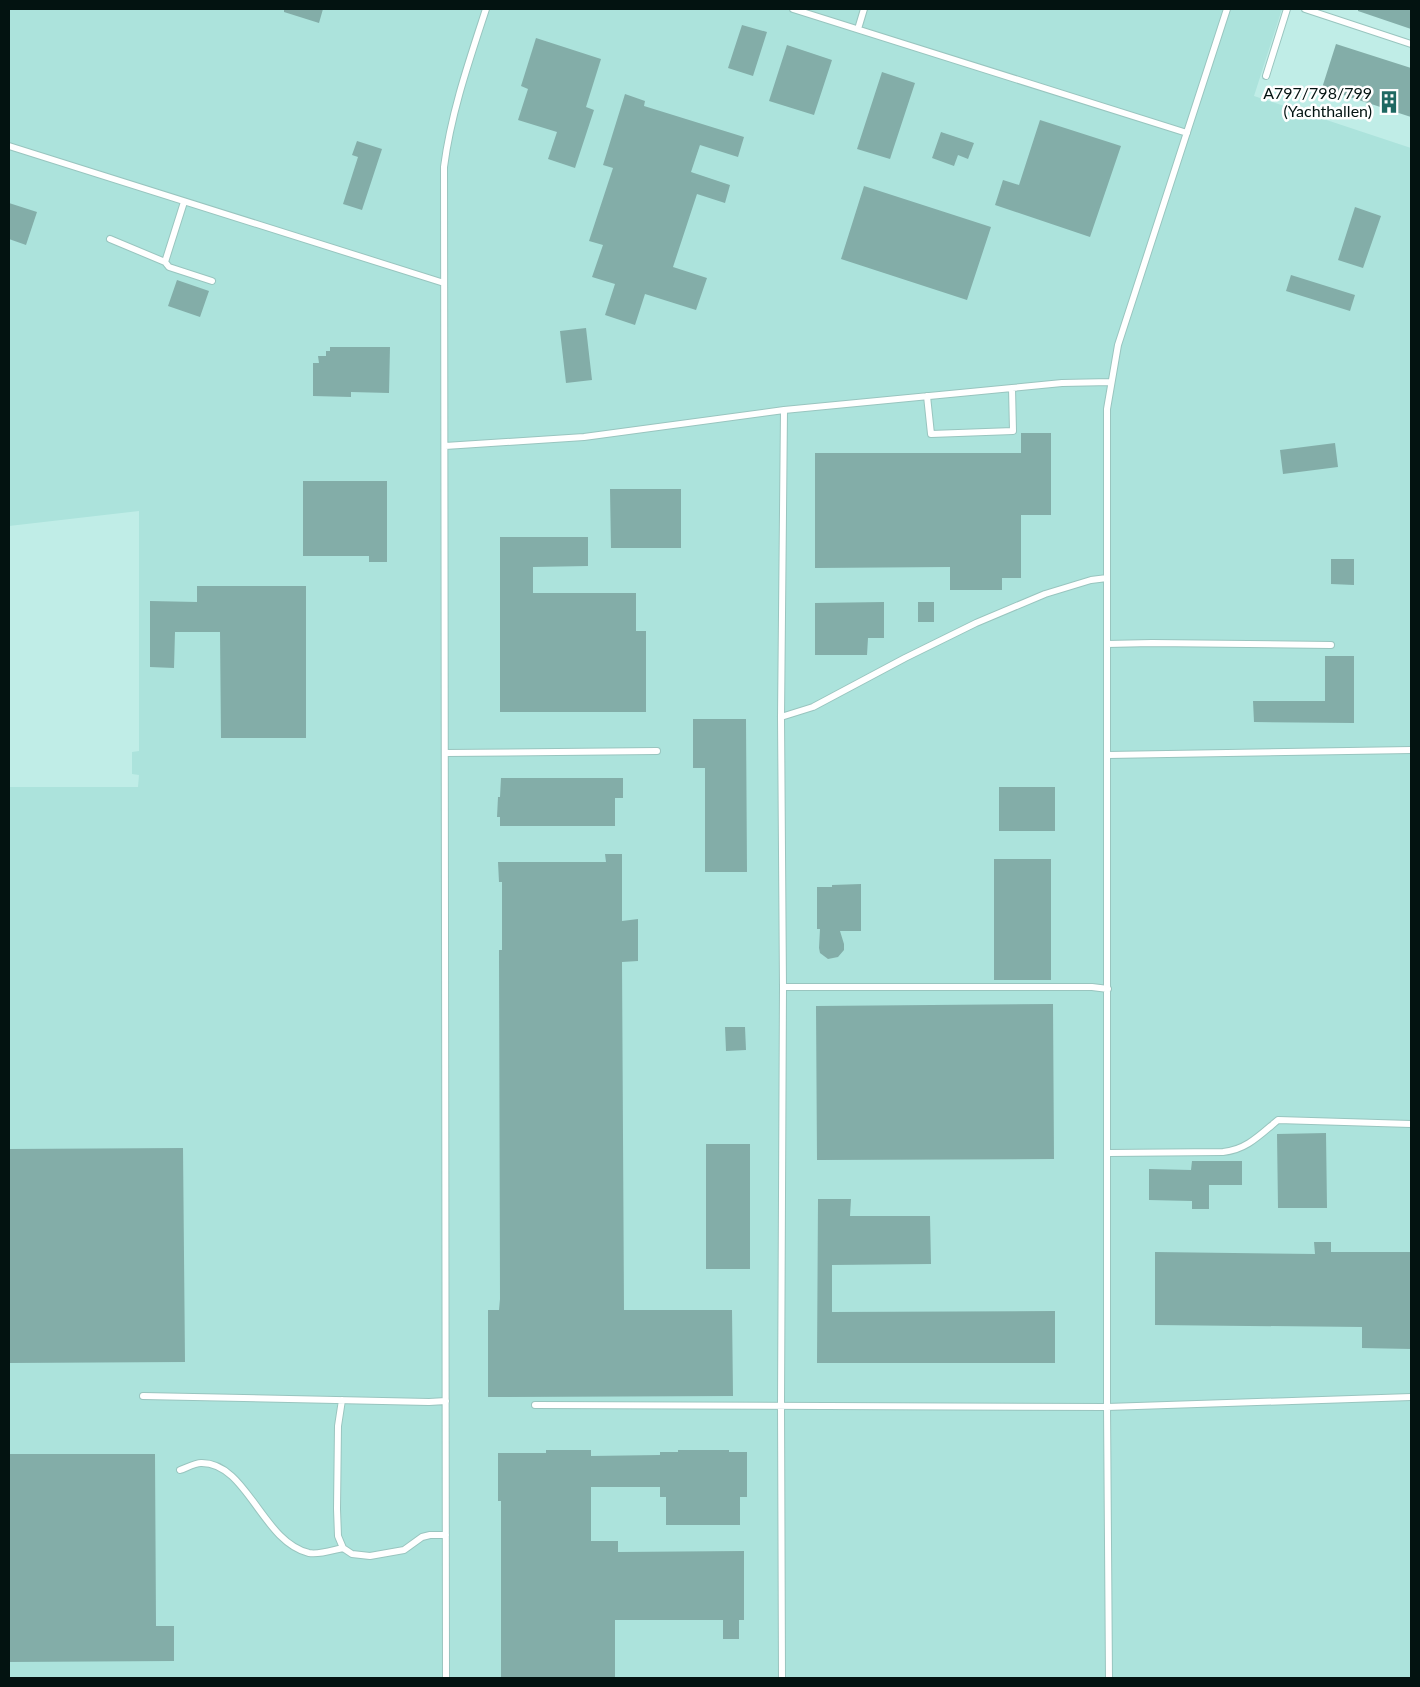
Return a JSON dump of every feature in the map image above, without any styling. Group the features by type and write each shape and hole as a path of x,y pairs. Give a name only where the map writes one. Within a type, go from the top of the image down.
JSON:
{"lane":[{"path":"446,1678 444,167 447,140 486,9"},
{"path":"793,9 1187,133"},
{"path":"858,29 864,9"},
{"path":"1109,1678 1107,409 1118,345 1228,9"},
{"path":"1266,76 1286,9"},
{"path":"1305,9 1411,44"},
{"path":"9,146 444,283"},
{"path":"165,262 184,202"},
{"path":"110,239 165,262 170,267 212,281"},
{"path":"445,446 584,437 784,410 1062,383 1111,382"},
{"path":"927,396 931,434 1013,431 1012,388"},
{"path":"782,1678 783,987 781,717 784,410"},
{"path":"781,717 813,707 905,658 967,628 1045,594 1091,580 1107,578"},
{"path":"1107,644 1331,645"},
{"path":"1108,755 1411,750"},
{"path":"445,753 657,751"},
{"path":"783,987 1092,987 1108,989"},
{"path":"1108,1153 1236,1151 1278,1120 1411,1124"},
{"path":"143,1396 446,1401"},
{"path":"535,1405 1108,1407 1411,1397"},
{"path":"342,1400 338,1426 337,1509 338,1536 343,1548 352,1554 370,1556 404,1550 422,1537 446,1535"},
{"path":"180,1470 200,1463 217,1465 237,1481 277,1533 292,1547 311,1554 343,1548"}],"shaded area":[{"path":"9,9 1282,9 1254,96 1411,148 1411,1678 9,1678 9,787 138,787 139,775 132,774 132,752 139,751 139,511 9,526"}],"building":[{"path":"284,9 323,9 319,23 284,12"},
{"path":"1358,9 1411,9 1411,29 1358,11"},
{"path":"742,25 767,32 753,76 728,68"},
{"path":"536,38 601,59 586,107 594,110 575,168 548,159 557,132 518,120 528,89 521,86"},
{"name":"A797/798/799 (Yachthallen)","path":"1336,44 1411,68 1411,117 1322,88"},
{"path":"787,45 832,60 814,115 769,101"},
{"path":"882,72 915,83 890,159 857,149"},
{"path":"625,94 645,101 644,106 744,137 738,157 700,145 691,172 730,185 725,203 697,194 673,267 707,278 696,310 645,294 635,325 605,315 615,284 592,277 603,245 589,241 613,168 603,165"},
{"path":"1040,120 1121,146 1090,237 995,205 1003,180 1019,185"},
{"path":"941,132 974,143 968,159 958,155 954,166 932,158"},
{"path":"357,141 382,149 362,210 343,204 358,157 352,155"},
{"path":"864,186 991,227 967,300 841,259"},
{"path":"9,203 37,212 26,245 9,239"},
{"path":"1355,207 1381,216 1363,268 1338,260"},
{"path":"1291,275 1355,295 1350,311 1286,291"},
{"path":"177,280 209,291 200,317 168,306"},
{"path":"586,328 592,380 566,383 560,331"},
{"path":"330,347 390,347 389,393 351,392 351,397 313,396 313,363 319,363 318,356 326,356 326,351 330,351"},
{"path":"1021,433 1051,433 1051,515 1021,515 1021,578 1002,578 1002,590 950,590 950,567 815,568 815,453 1021,453"},
{"path":"1335,443 1338,467 1283,474 1280,450"},
{"path":"303,481 387,481 387,562 369,562 369,556 303,556"},
{"path":"610,489 681,489 681,548 611,548"},
{"path":"500,537 588,537 588,566 533,567 533,593 636,593 636,631 646,631 646,712 500,712"},
{"path":"1331,559 1354,559 1354,585 1331,584"},
{"path":"197,586 306,586 306,738 221,738 220,632 175,632 174,668 150,667 150,601 197,602"},
{"path":"884,602 884,638 868,638 867,655 815,655 815,603"},
{"path":"918,602 934,602 934,622 918,622"},
{"path":"1325,656 1354,656 1354,723 1254,722 1253,701 1325,701"},
{"path":"693,719 746,719 747,872 705,872 705,768 693,768"},
{"path":"501,778 623,778 623,798 615,798 615,826 500,826 500,817 497,817"},
{"path":"999,787 1055,787 1055,831 999,831"},
{"path":"605,854 622,854 622,921 638,919 638,961 622,962 624,1310 732,1310 733,1396 488,1397 488,1310 499,1310 500,1299 499,950 502,950 502,882 499,882 498,862 606,862"},
{"path":"994,859 1051,859 1051,980 994,980"},
{"path":"861,884 861,931 840,931 844,950 838,957 828,959 820,953 819,948 820,929 817,929 817,887"},
{"path":"1053,1004 1054,1159 817,1160 816,1006"},
{"path":"725,1027 745,1027 746,1050 726,1051"},
{"path":"1326,1133 1327,1208 1278,1208 1277,1134"},
{"path":"706,1144 750,1144 750,1269 706,1269"},
{"path":"183,1148 185,1362 9,1363 9,1149"},
{"path":"1192,1161 1242,1161 1242,1185 1209,1185 1209,1209 1192,1209 1192,1201 1149,1200 1149,1169 1191,1170"},
{"path":"818,1199 851,1199 850,1216 930,1216 931,1264 832,1265 832,1312 1055,1311 1055,1363 817,1363"},
{"path":"1314,1242 1331,1242 1331,1252 1411,1252 1411,1349 1362,1348 1362,1327 1155,1325 1155,1252 1315,1254"},
{"path":"546,1450 591,1450 591,1456 660,1455 660,1452 678,1452 678,1450 747,1452 747,1497 740,1497 740,1525 666,1525 666,1497 660,1497 660,1487 591,1487 591,1541 618,1541 618,1552 744,1551 744,1620 739,1620 739,1639 723,1639 723,1620 615,1620 615,1678 501,1678 501,1501 498,1501 498,1453 546,1453"},
{"path":"9,1454 155,1454 156,1626 174,1626 174,1661 9,1662"}],"place":[{"name":"A797/798/799 (Yachthallen)","path":"1389,102"}]}
